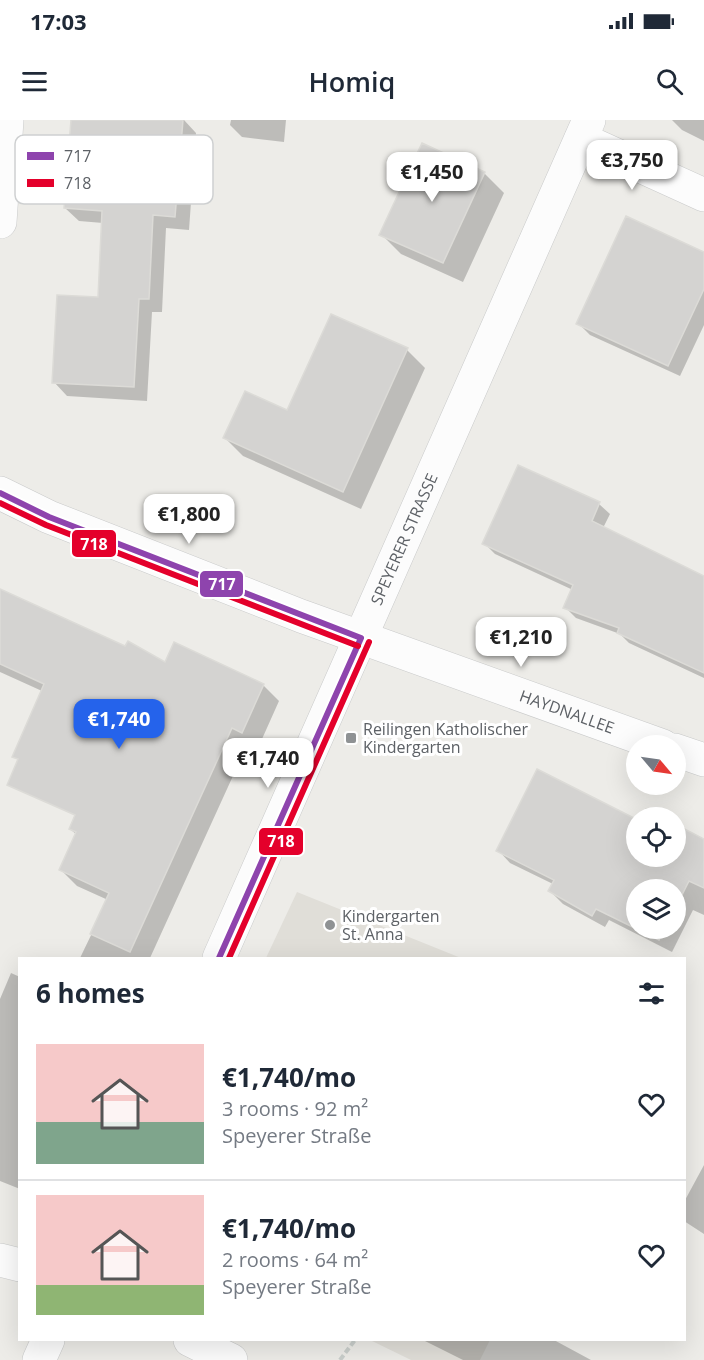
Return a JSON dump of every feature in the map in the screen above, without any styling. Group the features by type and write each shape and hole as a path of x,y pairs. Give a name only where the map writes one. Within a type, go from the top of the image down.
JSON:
{"street":[{"path":"0,222 7,120"},
{"path":"585,130 704,195"},
{"name":"SPEYERER STRASSE","path":"219,957 585,130"},
{"name":"HAYDNALLEE","path":"0,493 49,517 361,638 632,735"},
{"path":"686,754 704,760"},
{"path":"0,1260 18,1264"},
{"path":"39,1360 48,1341"},
{"path":"192,1341 231,1360"}],"path":[{"path":"340,1360 354,1341"}],"shaded area":[{"name":"Kindergarten St. Anna","path":"297,892 459,957 266,957"},
{"path":"372,1341 490,1341 480,1360 411,1360"}],"building":[{"path":"71,120 183,120 182,135 70,135"},
{"path":"422,143 485,172 443,263 379,235"},
{"path":"64,204 176,204 175,217 153,215 149,299 139,299 134,387 52,383 57,295 98,297 102,211 64,208"},
{"path":"626,216 704,252 704,289 668,366 576,324"},
{"path":"331,314 408,348 343,492 223,438 245,391 287,410"},
{"path":"518,465 600,502 592,521 704,576 704,673 617,633 619,628 563,608 573,585 482,544"},
{"path":"0,589 125,646 128,641 165,662 174,642 264,684 242,733 232,728 130,952 90,934 109,893 59,870 76,832 69,829 75,815 7,785 18,759 12,757 44,684 0,664"},
{"path":"537,769 626,814 626,867 686,867 686,830 704,839 704,888 689,881 686,887 686,879 626,879 626,924 596,909 592,916 548,891 554,880 496,851"}],"transit line":[{"name":"717","path":"0,493 49,517 361,638"},
{"name":"718","path":"0,503 46,525 358,646"},
{"name":"717","path":"219,957 361,638"},
{"name":"718","path":"229,957 369,642"}],"place":[{"name":"Reilingen Katholischer Kindergarten","path":"351,738"},
{"name":"Kindergarten St. Anna","path":"330,925"}]}
